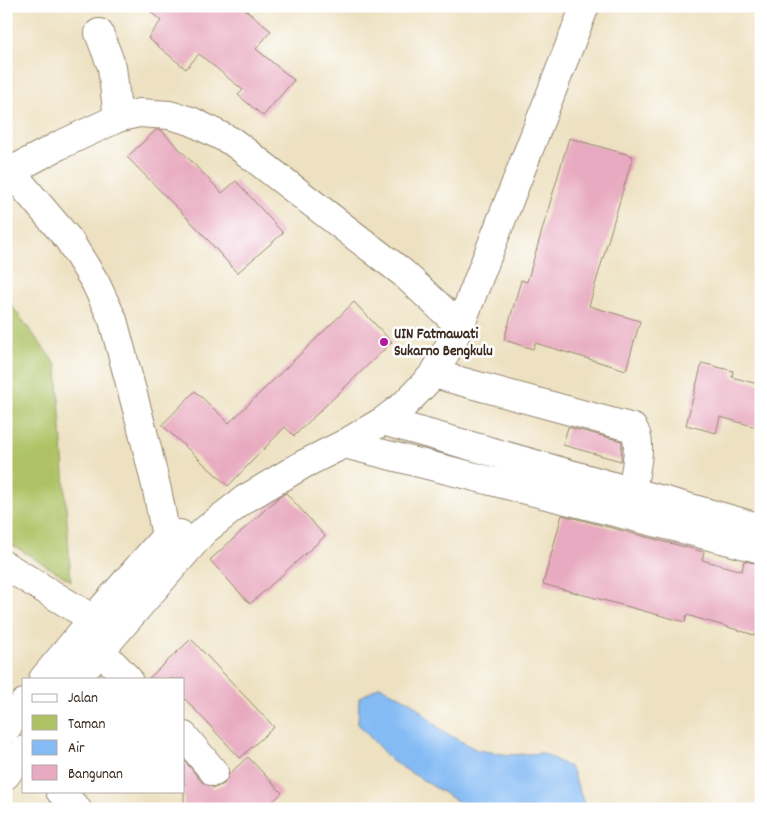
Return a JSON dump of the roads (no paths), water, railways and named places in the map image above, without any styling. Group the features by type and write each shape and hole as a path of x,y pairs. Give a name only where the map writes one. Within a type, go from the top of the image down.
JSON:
{"lane":[{"path":"77,678 204,531 245,499 383,420 411,398 434,374 460,326 584,6"},
{"path":"99,33 112,67 118,118"},
{"path":"174,564 113,320 95,282 69,240 8,169 118,118 139,113 169,115 191,122 233,142 403,274 460,326"},
{"path":"434,374 633,428 639,444 632,491"},
{"path":"383,420 761,528"},
{"path":"344,444 761,548"},
{"path":"44,678 166,536 204,531"},
{"path":"6,566 93,619"},
{"path":"100,650 127,678"},
{"path":"6,729 22,706"},
{"path":"185,737 214,772"},
{"path":"61,792 77,809"}],"water":[{"path":"380,686 411,702 442,731 477,750 509,755 543,753 571,768 586,809 470,809 392,761 358,724 359,698"}],"place":[{"name":"UIN Fatmawati Sukarno Bengkulu","path":"384,342"}]}
